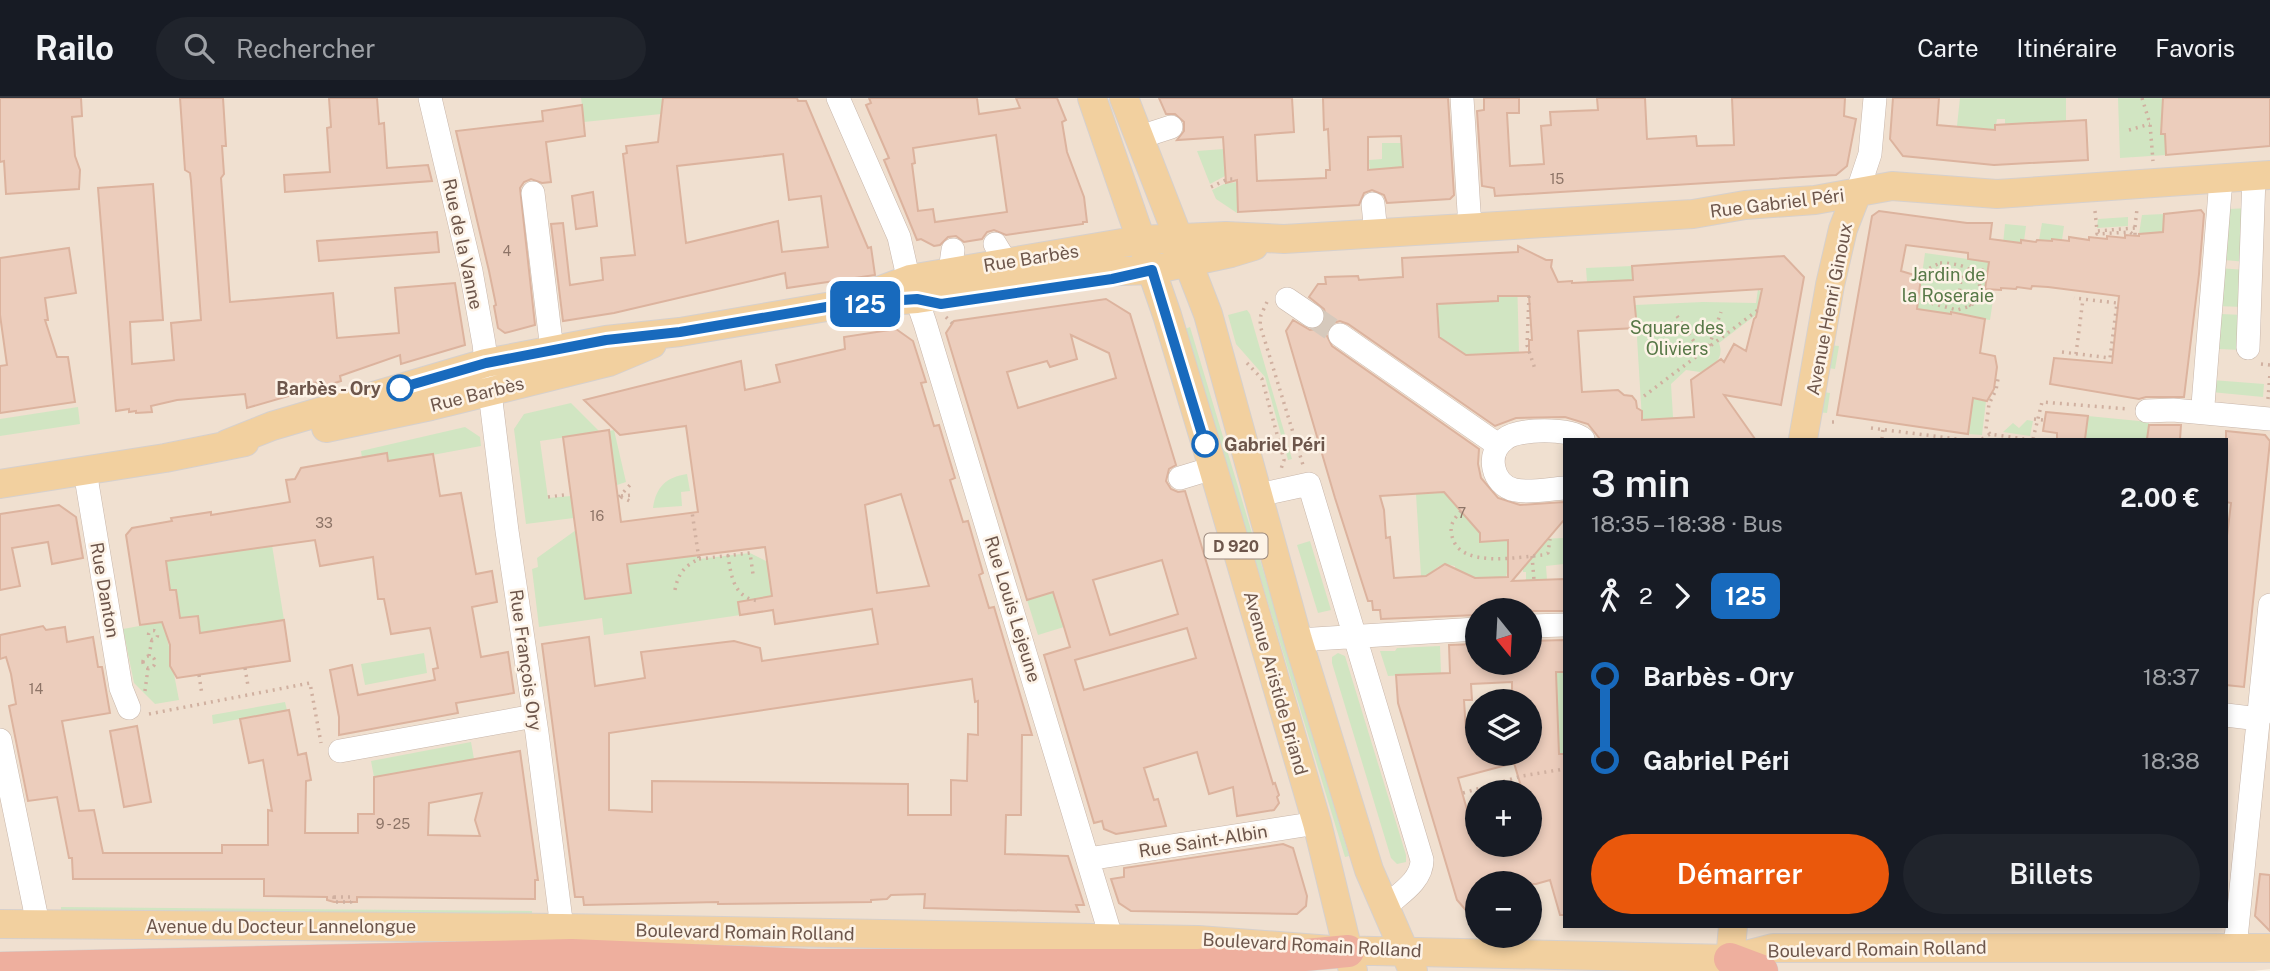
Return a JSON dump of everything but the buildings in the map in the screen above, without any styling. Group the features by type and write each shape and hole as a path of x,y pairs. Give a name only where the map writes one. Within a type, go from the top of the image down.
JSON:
{"highway":[{"path":"0,968 572,955 808,965 1199,965 1351,961"},
{"path":"261,961 445,971"},
{"path":"1733,967 1762,971"}],"main road":[{"name":"Avenue Aristide Briand","path":"1092,98 1165,252 1217,345 1267,493 1298,640 1369,870 1409,961"},
{"path":"1100,98 1108,110 1144,209 1190,310 1234,456 1267,493"},
{"name":"Avenue Aristide Briand","path":"1124,98 1140,138 1215,475 1317,823 1351,961"},
{"name":"Rue Gabriel Péri","path":"1165,252 1226,236 1284,239 1693,214 1745,205 1815,200 1892,186 1997,194 2262,176"},
{"name":"Avenue Henri Ginoux","path":"1803,438 1830,285 1843,229 1857,194"},
{"name":"Rue Barbès","path":"227,444 272,426 486,363 606,340 680,332 844,304 913,289 1094,272 1165,252"},
{"name":"Rue Barbès","path":"913,289 952,261 1000,253 1165,252"},
{"name":"Rue Barbès","path":"0,484 165,458 227,444 275,439 490,391 609,362 680,332"},
{"name":"Avenue du Docteur Lannelongue","path":"0,924 562,928"},
{"name":"Boulevard Romain Rolland","path":"562,928 1198,940 1351,961 1733,967 1768,948 2270,948"},
{"path":"1733,928 1733,967"}],"street":[{"name":"Rue de la Vanne","path":"430,98 471,271 490,391"},
{"name":"Rue Louis Lejeune","path":"838,98 899,237 1112,940"},
{"path":"1462,98 1471,228"},
{"name":"Avenue Henri Ginoux","path":"1857,194 1870,154 1875,98"},
{"path":"1140,138 1171,127"},
{"path":"2249,348 2262,176"},
{"path":"2197,408 2221,179"},
{"path":"533,193 552,350"},
{"path":"1373,204 1376,233"},
{"path":"1287,299 1312,316"},
{"path":"1340,335 1498,445"},
{"name":"Rue François Ory","path":"490,391 562,928"},
{"path":"2147,411 2197,408 2269,414"},
{"path":"1563,488 1523,491 1506,486 1495,472 1494,454 1498,445 1511,435 1520,433 1571,432 1581,438"},
{"name":"Rue Danton","path":"85,471 121,688 141,705"},
{"path":"1182,485 1215,475"},
{"path":"1267,493 1309,484 1422,860 1417,877 1385,907"},
{"path":"2235,948 2250,717 2270,605"},
{"path":"1542,626 1563,625"},
{"path":"1298,640 1465,630"},
{"path":"332,753 534,716"},
{"path":"0,740 38,924"},
{"name":"Rue Saint-Albin","path":"1088,859 1317,823"}],"path":[{"path":"2142,98 2150,124 2153,162"},
{"path":"2129,130 2150,124"},
{"path":"1211,187 1228,179 1236,179"},
{"path":"2095,211 2097,231 2135,228 2137,209"},
{"path":"1940,263 1955,263 1974,272 1980,289 1971,306 1954,311 1927,302 1924,293 1928,269 1940,263"},
{"path":"1971,306 1959,296 1961,278 1988,268"},
{"path":"1287,299 1276,296 1267,301 1261,314 1260,325 1309,484"},
{"path":"1529,296 1527,345 1535,369"},
{"path":"2062,352 2110,358 2117,303 2074,298"},
{"path":"2076,354 2083,299"},
{"path":"1644,396 1758,310"},
{"path":"1709,347 1721,312"},
{"path":"1677,316 1700,354"},
{"path":"1660,342 1700,354"},
{"path":"1217,345 1231,349 1262,379 1284,460 1267,493"},
{"path":"2269,414 2270,373"},
{"path":"1996,379 1996,390 1989,404 1986,429 1990,434 2017,438"},
{"path":"2033,438 2042,402 2147,411"},
{"path":"2034,419 2044,420"},
{"path":"1871,428 1950,438"},
{"path":"1882,438 1883,429"},
{"path":"1984,438 1990,434"},
{"path":"619,497 630,485"},
{"path":"548,497 564,495"},
{"path":"619,497 633,495"},
{"path":"619,497 632,502"},
{"path":"1461,511 1451,524 1451,534 1454,544 1466,555 1479,558 1548,553 1550,538"},
{"path":"692,512 699,559"},
{"path":"675,590 677,578 684,568 699,559 750,552 753,575"},
{"path":"728,555 730,573 738,591 752,601 761,601"},
{"path":"1532,556 1534,580"},
{"path":"148,668 143,661 149,656 152,639"},
{"path":"149,656 155,660 155,664 148,668 141,705 310,683 332,753"},
{"path":"245,667 248,686"},
{"path":"199,675 202,695"},
{"path":"1463,793 1522,776 1563,769"}],"shaded area":[{"path":"0,98 2270,98 2270,969 819,971 818,949 377,949 0,960"}],"green space":[{"path":"581,98 663,98 661,114 584,122"},
{"path":"1960,98 2066,98 2066,121 2005,124 2005,119 1997,119 1995,130 1957,126"},
{"path":"2118,98 2163,98 2161,133 2165,134 2166,155 2120,158"},
{"path":"1382,143 1401,143 1403,167 1370,172 1369,160 1382,159"},
{"path":"1224,149 1225,176 1210,184 1197,151"},
{"path":"1237,182 1237,213 1216,199 1212,190"},
{"path":"2250,208 2247,262 2224,260 2228,209"},
{"path":"2164,214 2163,233 2139,234 2142,215"},
{"path":"2128,217 2128,226 2097,228 2098,219"},
{"path":"2042,223 2064,226 2062,240 2039,240"},
{"path":"2005,224 2026,226 2024,241 2006,241 2003,244"},
{"name":"Jardin de la Roseraie","path":"1925,253 1989,262 1984,298 1993,300 1990,320 1955,315 1952,312 1917,309"},
{"path":"1633,266 1633,280 1587,282 1586,268"},
{"path":"2218,268 2246,270 2244,307 2215,306"},
{"path":"1517,277 1519,353 1465,361 1453,346 1439,337 1435,282 1459,283 1461,303 1498,301 1497,280"},
{"name":"Square des Oliviers","path":"1758,289 1762,294 1757,314 1719,343 1717,361 1700,372 1686,370 1671,384 1673,417 1687,417 1687,438 1665,438 1664,419 1642,420 1635,305 1756,303"},
{"path":"1247,310 1292,459 1288,460 1265,377 1236,344 1228,315"},
{"path":"2221,314 2243,315 2241,350 2219,349"},
{"path":"1190,327 1349,856 1345,857 1185,329"},
{"path":"1829,345 1839,346 1835,369 1828,368 1824,392 1830,393 1827,413 1817,412"},
{"path":"2212,380 2264,384 2263,397 2211,392"},
{"path":"1973,399 1986,401 1982,435 1968,434"},
{"path":"571,403 600,432 540,441 548,498 571,496 574,518 526,524 514,429 524,414"},
{"path":"78,407 80,424 0,436 0,419"},
{"path":"2088,416 2149,422 2147,438 2085,438"},
{"path":"2027,420 2033,421 2030,436 2003,432 2013,423 2019,428"},
{"path":"465,427 480,437 481,446 389,463 387,453 362,458 361,451"},
{"path":"614,430 626,482 617,485 609,431"},
{"path":"687,474 690,491 681,492 682,506 653,508 663,484"},
{"path":"1448,492 1448,497 1480,533 1480,541 1563,538 1563,564 1546,566 1547,580 1526,580 1523,567 1508,568 1506,577 1455,578 1455,566 1444,565 1424,577 1421,576 1416,494"},
{"path":"576,530 627,564 694,555 699,559 750,553 768,562 772,596 761,598 761,612 604,635 602,618 539,627 532,569 538,567 537,558"},
{"path":"1310,541 1331,610 1318,613 1297,545"},
{"path":"272,545 284,620 240,630 239,627 201,634 198,616 180,618 176,590 170,590 166,561"},
{"path":"1053,592 1064,627 1038,635 1027,600"},
{"path":"166,621 170,664 179,700 155,704 134,683 123,629"},
{"path":"1440,646 1441,673 1388,676 1380,651 1395,651 1397,648"},
{"path":"424,653 427,673 365,685 361,664"},
{"path":"1338,653 1345,656 1406,862 1397,864 1391,858 1332,663 1332,657"},
{"path":"1553,672 1563,672 1563,775 1534,776 1525,766 1542,766 1542,754 1559,754 1557,685"},
{"path":"285,702 287,710 213,724 212,715"},
{"path":"471,742 474,759 374,777 371,761"},
{"path":"61,907 532,911 532,915 61,911"}],"tunnel":[{"path":"1312,316 1340,335"}],"bus line":[{"name":"125","path":"400,388 486,363 606,340 680,332 844,304 917,299 941,304 1112,279 1152,270 1205,444"}],"place":[{"name":"Barbès - Ory","path":"400,388"},
{"name":"Gabriel Péri","path":"1205,444"}]}
